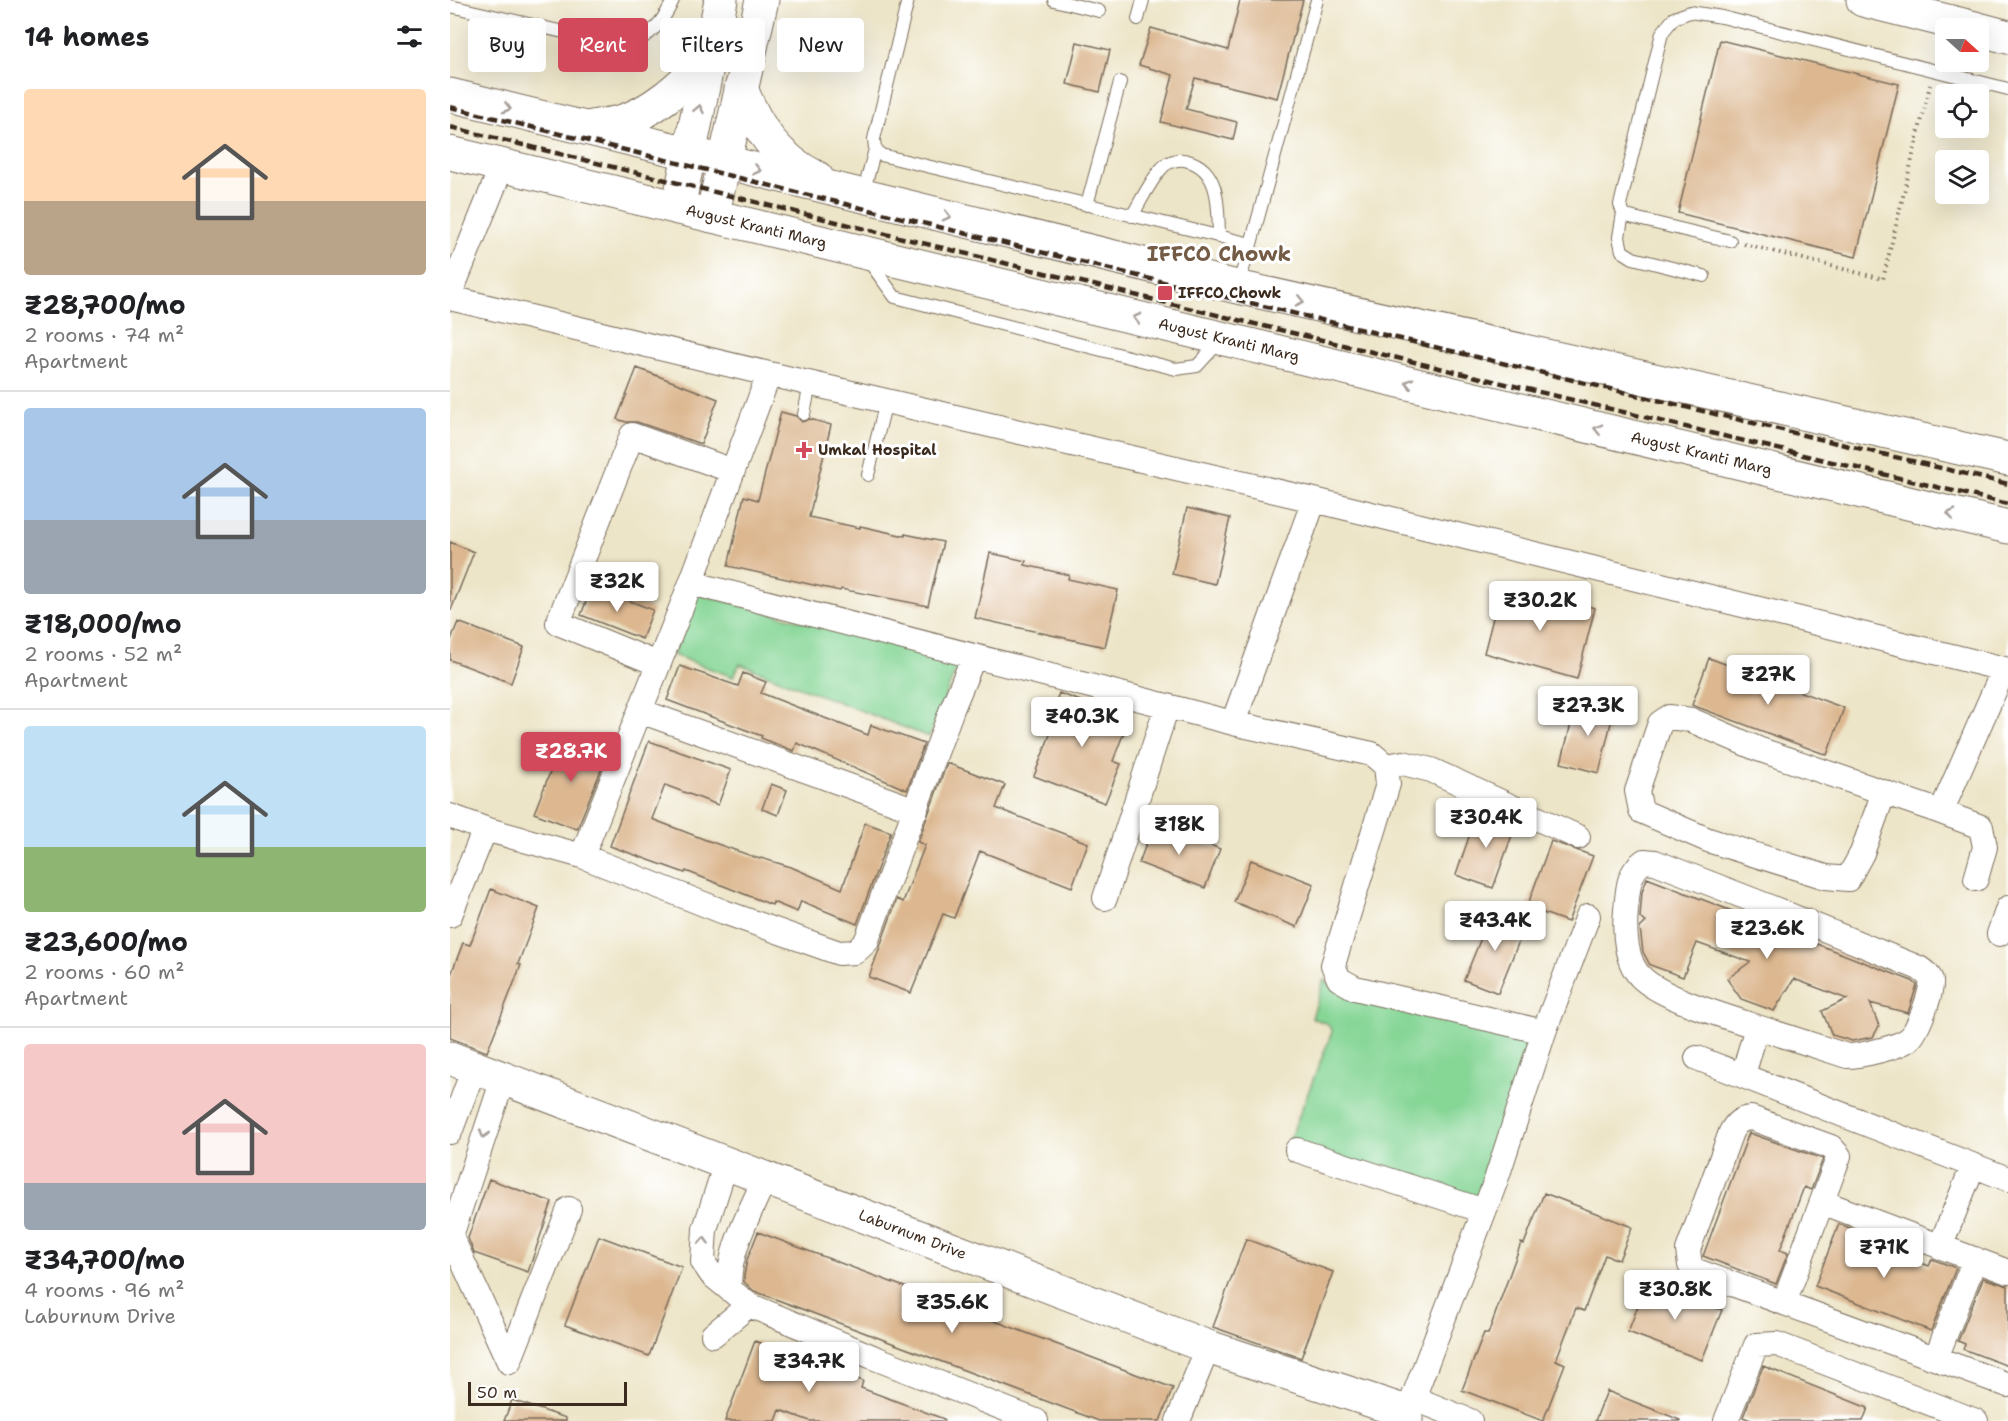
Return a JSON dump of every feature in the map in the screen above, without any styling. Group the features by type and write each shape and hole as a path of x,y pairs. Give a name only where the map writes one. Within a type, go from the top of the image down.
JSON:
{"main road":[{"path":"717,18 721,0"},
{"path":"712,216 762,0"},
{"path":"1863,0 1935,18"},
{"path":"1989,32 2008,37"},
{"path":"587,128 620,122 640,113 675,92 695,72"},
{"path":"678,208 706,72"},
{"path":"741,88 753,118 773,145 802,171 850,193"},
{"path":"450,95 1237,287 2008,459"},
{"name":"August Kranti Marg","path":"450,153 2008,527"},
{"name":"Laburnum Drive","path":"476,1068 1208,1347 1408,1412"}],"street":[{"path":"502,166 450,296 810,384 1314,501 2006,669 1941,812"},
{"path":"582,856 692,583 770,374"},
{"path":"658,664 558,623 632,435 733,471"},
{"path":"1233,723 1314,501"},
{"path":"692,583 1233,723 1372,754 1386,766 1388,784 1333,965 1339,979 1355,988 1544,1032"},
{"path":"450,816 484,829 582,856 724,912 839,953 855,952 866,942 952,709 974,656"},
{"path":"1106,898 1167,706"},
{"path":"640,711 916,810"},
{"path":"1884,792 1862,853 1848,879 1826,878 1708,840 1641,811 1637,791 1660,723 1669,717 1691,720 1758,749 1884,792 1982,827 1985,848 1976,879"},
{"path":"1386,766 1403,763 1431,770 1578,837"},
{"path":"450,915 484,829"},
{"path":"1644,861 1655,862 1919,968 1927,974 1931,981 1930,992 1911,1038 1903,1043 1861,1056 1847,1056 1757,1027 1665,994 1641,978 1629,958 1625,926 1630,876 1635,867 1644,861"},
{"path":"1999,934 2008,908"},
{"path":"1470,1421 1408,1412 1496,1180 1544,1032 1588,916"},
{"path":"1743,1074 1757,1027"},
{"path":"1697,1058 2008,1179"},
{"path":"450,1132 476,1068"},
{"path":"476,1068 451,1236 509,1362 569,1209"},
{"path":"1784,1303 1839,1156 1832,1147 1750,1118 1743,1119 1736,1123 1688,1250 1690,1265 1694,1270 1784,1303 1936,1358 2008,1385"},
{"path":"1297,1150 1484,1211"},
{"path":"726,1163 705,1229 703,1262 712,1275 749,1305 875,1358 1036,1421"},
{"path":"1940,1247 1973,1166"},
{"path":"729,1288 729,1272 738,1244 765,1178"},
{"path":"1822,1202 2008,1272"},
{"path":"1936,1358 1975,1259"},
{"path":"713,1335 749,1305"},
{"path":"1726,1421 1756,1345 1777,1344 1976,1421"},
{"path":"1178,1421 1208,1347"}],"lane":[{"path":"450,6 607,42 632,42 651,31 666,17 673,0"},
{"path":"908,0 874,140 875,149 880,155 1251,244"},
{"path":"1054,0 1099,11"},
{"path":"1138,19 1143,0"},
{"path":"1237,287 1251,244 1317,0"},
{"path":"1704,276 1633,258 1622,251 1619,237 1623,213 1620,205 1662,33 1674,18 1690,12 1722,17 2008,89"},
{"path":"1087,205 1120,82"},
{"path":"850,193 875,149"},
{"path":"1132,216 1163,166 1180,159 1196,163 1208,173 1217,192 1219,237"},
{"path":"1623,213 1630,217 1730,241"},
{"path":"804,414 810,384"},
{"path":"868,475 886,401"}],"path":[{"path":"1730,241 1883,279 1934,70"}],"green space":[{"path":"698,594 959,662 929,737 740,664 733,677 673,655"},
{"path":"1324,979 1332,987 1535,1038 1480,1203 1289,1141 1332,1032 1328,1024 1312,1018"}],"building":[{"path":"1240,0 1303,0 1277,98 1195,78 1186,109 1237,122 1233,140 1161,122 1173,75 1139,65 1151,28 1228,50"},
{"path":"1720,40 1899,84 1856,257 1678,213"},
{"path":"1077,42 1110,50 1100,92 1067,84"},
{"path":"637,368 718,399 701,444 637,422 617,419"},
{"path":"781,412 796,416 802,422 810,419 831,425 809,517 943,542 928,606 841,589 840,591 728,566 744,496 758,500"},
{"path":"1187,508 1230,518 1215,584 1172,574"},
{"path":"450,542 474,552 451,610 450,610"},
{"path":"990,553 1026,561 1025,565 1069,575 1068,579 1118,590 1105,647 975,618"},
{"path":"592,586 653,610 642,639 581,615"},
{"path":"1501,587 1595,608 1577,679 1484,653"},
{"path":"458,622 524,647 511,683 450,660 450,642"},
{"path":"1709,658 1844,708 1827,755 1692,705"},
{"path":"680,666 738,686 743,673 766,682 761,693 868,735 871,725 924,744 907,790 797,743 794,751 761,738 762,736 667,700"},
{"path":"1059,693 1129,719 1113,761 1121,764 1105,803 1034,776 1051,732 1045,730"},
{"path":"1577,700 1614,710 1599,773 1561,763"},
{"path":"564,737 608,753 577,829 534,813"},
{"path":"649,741 731,770 718,805 665,785 652,819 706,840 791,867 842,889 865,823 891,832 857,924 801,901 797,912 773,902 772,905 686,871 685,873 610,846"},
{"path":"947,763 1005,785 996,808 1088,843 1072,887 980,851 954,918 943,914 911,993 869,977 897,899 903,902 925,845 918,842"},
{"path":"771,784 787,790 778,815 762,809"},
{"path":"1478,810 1516,824 1493,888 1456,875"},
{"path":"1154,823 1220,849 1205,888 1139,863"},
{"path":"1551,841 1593,856 1568,922 1527,907"},
{"path":"1251,860 1314,884 1297,927 1234,902"},
{"path":"1647,878 1912,981 1917,985 1908,1013 1870,1003 1879,1026 1873,1037 1852,1041 1832,1035 1822,1011 1847,999 1794,979 1774,1011 1741,999 1727,979 1750,962 1697,943 1683,977 1650,965 1643,952 1640,928 1646,922 1640,918 1642,892"},
{"path":"491,889 539,908 518,964 521,965 487,1052 450,1038 450,977 463,943 470,945"},
{"path":"1492,911 1526,924 1498,993 1464,980"},
{"path":"1749,1133 1823,1159 1811,1190 1804,1187 1780,1250 1788,1253 1776,1284 1703,1256"},
{"path":"489,1179 552,1202 528,1272 474,1253 468,1238"},
{"path":"1544,1193 1632,1227 1619,1260 1605,1255 1584,1311 1576,1308 1556,1360 1565,1364 1543,1421 1462,1390 1484,1333 1488,1334 1521,1243 1524,1244"},
{"path":"1839,1224 1875,1237 1872,1244 1929,1266 1932,1259 1956,1268 1931,1331 1815,1286"},
{"path":"758,1232 1173,1388 1160,1421 1099,1421 754,1291 744,1282 744,1276 747,1260"},
{"path":"599,1236 682,1267 649,1356 565,1325"},
{"path":"1246,1239 1333,1272 1301,1358 1213,1327"},
{"path":"1983,1278 2008,1286 2008,1366 1963,1349 1965,1344 1958,1341"},
{"path":"1647,1282 1722,1310 1702,1360 1628,1332"},
{"path":"755,1341 863,1381 861,1388 944,1419 944,1421 810,1421 780,1410 776,1421 725,1421"},
{"path":"1763,1366 1868,1408 1863,1421 1753,1421 1743,1417"},
{"path":"1607,1391 1680,1420 1680,1421 1595,1421"},
{"path":"512,1400 566,1418 566,1421 504,1421"}],"railway":[{"path":"450,107 1167,283 2008,484"},
{"path":"450,127 1163,302 2008,504"}],"place":[{"name":"IFFCO Chowk","path":"1165,293"},
{"name":"Umkal Hospital","path":"804,450"}],"district":[{"name":"IFFCO Chowk","path":"1219,254"}]}
